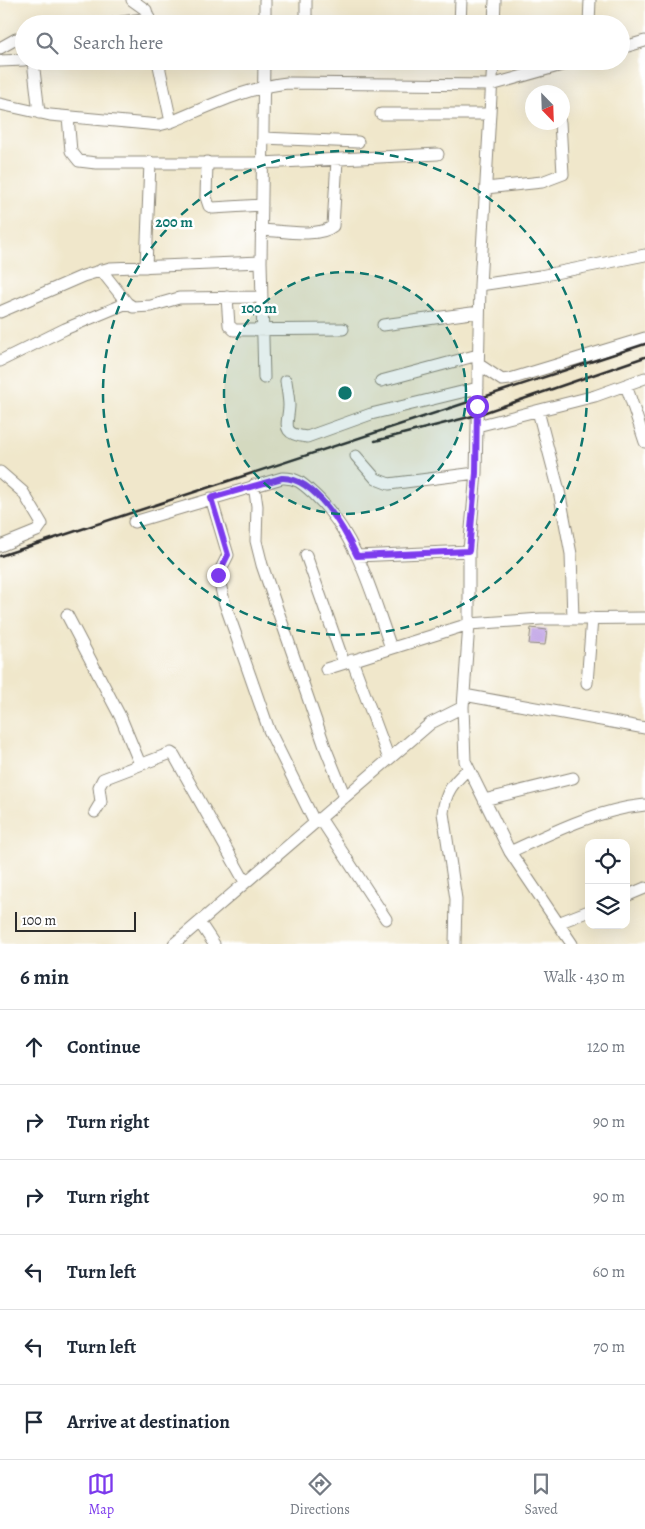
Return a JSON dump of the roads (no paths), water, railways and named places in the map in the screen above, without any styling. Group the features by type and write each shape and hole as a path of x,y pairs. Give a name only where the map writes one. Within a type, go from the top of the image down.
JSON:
{"street":[{"path":"132,0 146,10 148,15"},
{"path":"264,15 265,0"},
{"path":"306,0 306,15"},
{"path":"460,15 461,0"},
{"path":"494,15 495,0"},
{"path":"589,15 590,0"},
{"path":"0,48 15,40"},
{"path":"630,45 645,41"},
{"path":"0,61 15,60"},
{"path":"34,70 39,113"},
{"path":"160,70 172,122"},
{"path":"264,70 261,262 264,378"},
{"path":"492,70 480,284 476,473 469,551 469,624 463,707 468,769 510,852 572,944"},
{"path":"0,104 39,113 148,126 172,122 248,90 265,86 287,83 491,85 544,70"},
{"path":"381,114 490,114"},
{"path":"68,117 71,151 79,161 96,163 262,163 438,154"},
{"path":"486,188 542,182 553,180 563,174 560,130"},
{"path":"263,138 358,142"},
{"path":"263,230 315,233 327,231 333,226 337,160"},
{"path":"146,267 150,162"},
{"path":"207,162 206,197 209,206 213,208 262,205"},
{"path":"480,284 540,276 645,255"},
{"path":"0,312 101,270 261,262"},
{"path":"101,270 127,303 133,307 141,308 179,298 261,297"},
{"path":"227,298 230,328 344,329"},
{"path":"0,361 65,329 127,303"},
{"path":"383,326 479,312"},
{"path":"478,360 502,380 510,379 645,338"},
{"path":"380,381 478,360"},
{"path":"477,426 538,411 645,378"},
{"path":"286,381 289,405 286,421 290,433 296,436 307,437 372,414 478,388"},
{"path":"626,385 645,442"},
{"path":"538,411 559,491 571,554 574,619"},
{"path":"356,456 376,479 389,484 476,473"},
{"path":"0,472 23,492 42,524 37,531 0,546"},
{"path":"134,522 282,478 292,478 300,481 337,519 357,556 391,648"},
{"path":"254,485 257,506 256,541 259,552 322,738 345,797"},
{"path":"211,498 228,555 218,575 224,601 269,730 318,820 386,919"},
{"path":"357,556 469,551"},
{"path":"306,555 389,759"},
{"path":"67,615 121,718 140,764"},
{"path":"587,683 592,618"},
{"path":"326,669 469,624 592,618 645,618"},
{"path":"464,695 645,728"},
{"path":"174,944 431,723 463,707"},
{"path":"95,812 101,802 100,782 167,753 174,756 245,882"},
{"path":"454,944 456,899 443,813 444,802 450,787 468,769"},
{"path":"484,800 573,778"},
{"path":"510,852 568,824 596,815 645,805"},
{"path":"630,894 645,888"},
{"path":"558,924 585,913"},
{"path":"200,923 214,944"}],"railway":[{"path":"0,556 645,344"},
{"path":"375,441 477,415 645,357"}]}
